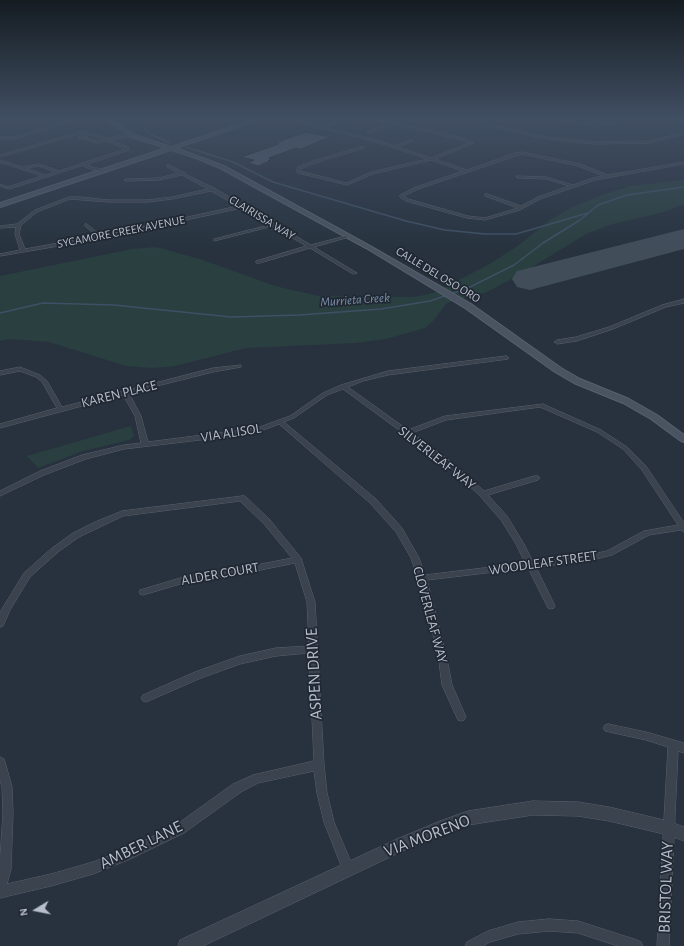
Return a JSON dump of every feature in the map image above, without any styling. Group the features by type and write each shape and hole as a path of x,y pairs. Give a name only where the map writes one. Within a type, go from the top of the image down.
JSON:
{"main road":[{"path":"0,204 118,164"},
{"name":"CALLE DEL OSO ORO","path":"214,164 222,167 347,236 427,282 468,306 558,370 638,407 684,438"}],"street":[{"path":"11,164 47,176"},
{"path":"86,164 96,169 103,169"},
{"path":"0,185 8,188 86,164"},
{"path":"94,164 102,167 103,169"},
{"path":"310,164 299,168 299,172 347,184 372,173 411,164"},
{"path":"443,164 467,171"},
{"path":"487,164 412,190 401,196 403,199 480,219 494,217 521,208 539,198 606,176 677,164"},
{"path":"574,164 606,176"},
{"path":"22,168 39,165 59,172"},
{"name":"CLAIRISSA WAY","path":"168,166 213,189 241,207 355,273"},
{"path":"126,180 159,179 184,173"},
{"path":"518,177 546,178 573,186"},
{"path":"23,251 17,234 19,225 36,211 74,197 108,201 148,201 172,198 213,189"},
{"path":"486,195 521,208"},
{"name":"SYCAMORE CREEK AVENUE","path":"0,255 100,237 241,207"},
{"path":"0,227 19,225"},
{"path":"87,225 100,237"},
{"path":"216,240 273,225"},
{"path":"258,262 347,236"},
{"path":"557,342 576,339 612,328 664,306 684,301"},
{"name":"VIA ALISOL","path":"0,494 42,473 84,457 145,444 259,430 292,417 325,394 361,380 388,373 506,358"},
{"name":"KAREN PLACE","path":"0,426 125,392 213,370 239,366"},
{"path":"0,373 20,369 38,376 44,381 60,409"},
{"name":"SILVERLEAF WAY","path":"343,386 462,474 483,494 504,518 520,544 532,565 551,606"},
{"path":"125,392 138,416 145,444"},
{"path":"407,433 446,418 542,405 599,430 625,448 644,468 683,528"},
{"name":"CLOVERLEAF WAY","path":"280,422 355,485 384,512 399,530 412,552 422,578 434,621 447,686 461,717"},
{"path":"483,494 536,478"},
{"name":"ASPEN DRIVE","path":"0,624 6,609 27,575 55,550 76,535 122,514 242,498 267,522 298,560 311,602 319,765 322,793 329,822 348,869"},
{"name":"WOODLEAF STREET","path":"422,578 599,556 616,550 647,533 683,528"},
{"name":"ALDER COURT","path":"143,592 187,579 298,560"},
{"path":"146,698 198,674 240,660 276,652 313,649"},
{"path":"608,728 646,736 684,748"},
{"name":"BRISTOL WAY","path":"663,946 673,744"},
{"path":"0,762 7,787 8,813 5,869 0,892"},
{"name":"AMBER LANE","path":"0,892 93,868 128,854 180,829 231,792 257,778 319,765"},
{"name":"VIA MORENO","path":"186,946 348,869 440,828 468,818 514,810 557,808 609,814 668,828 684,834"},
{"path":"471,946 488,937 518,928 549,925 578,927 637,946"}],"green space":[{"path":"684,180 684,204 664,212 613,224 588,233 519,275 487,292 447,303 433,321 425,328 386,339 356,343 246,348 175,366 153,368 126,366 49,342 10,339 0,341 0,276 132,249 156,247 200,259 275,286 319,296 415,297 433,293 488,265 519,245 550,220 573,207 605,194 631,186"},
{"path":"131,426 134,436 129,440 83,451 38,468 27,456"}],"waterway":[{"path":"237,164 273,182 406,221 445,230 485,234 516,234 588,213"},
{"name":"Murrieta Creek","path":"0,313 43,303 114,305 231,317 299,315 381,309 430,301 468,288 514,265 543,243 580,220 598,205 627,195 684,187"}],"runway":[{"path":"530,279 684,239"}]}
